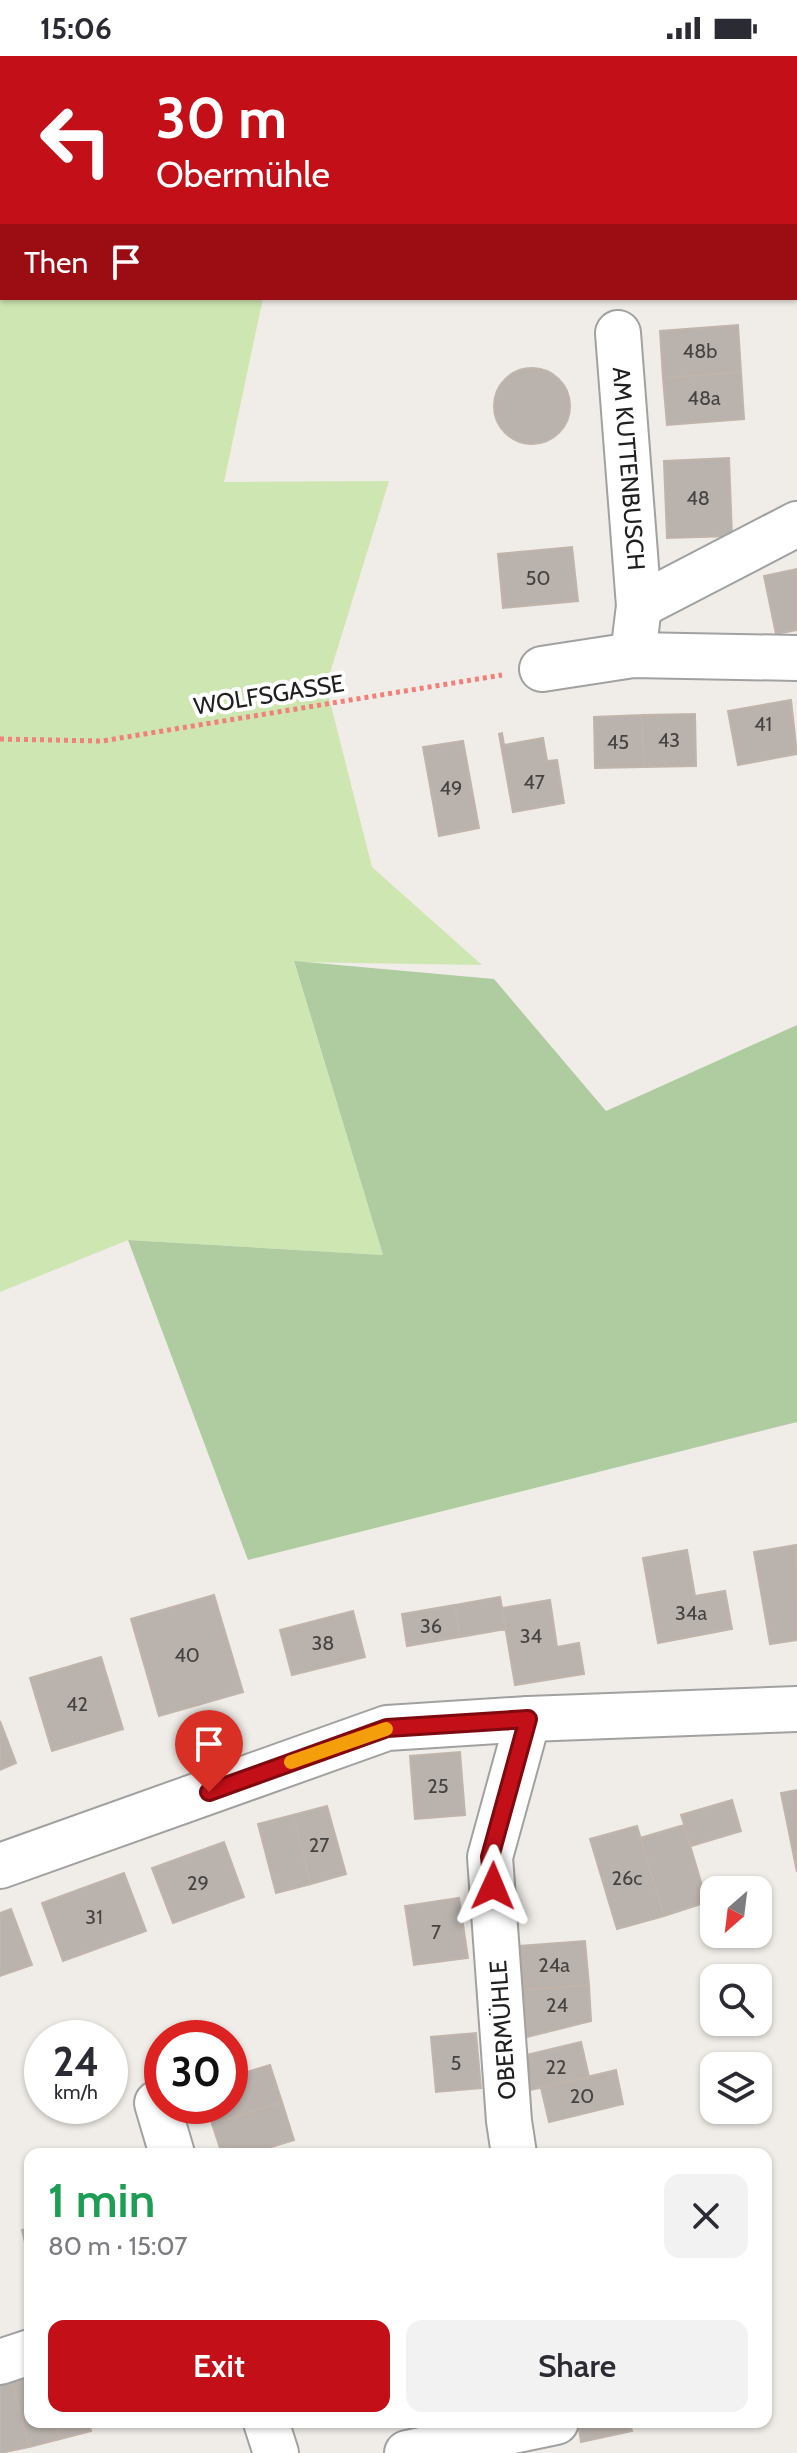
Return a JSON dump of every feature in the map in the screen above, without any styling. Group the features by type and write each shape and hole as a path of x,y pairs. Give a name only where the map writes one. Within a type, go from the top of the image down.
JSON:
{"street":[{"name":"AM KUTTENBUSCH","path":"618,333 639,606 633,655"},
{"name":"AM KUTTENBUSCH","path":"639,606 797,524"},
{"path":"542,669 633,655 797,658"},
{"path":"0,1866 387,1728 528,1719 797,1709"},
{"name":"OBERMÜHLE","path":"513,2148 490,1857 528,1719"},
{"path":"163,2124 170,2148"},
{"path":"0,2362 24,2354"},
{"path":"268,2428 276,2453"},
{"path":"407,2453 527,2428"},
{"path":"557,2428 562,2453"}],"path":[{"name":"WOLFSGASSE","path":"0,739 102,741 542,669"}],"green space":[{"path":"0,300 263,300 224,482 389,481 326,686 372,867 482,965 294,962 383,1255 128,1240 0,1292"},
{"path":"294,961 494,979 606,1111 797,1025 797,1422 248,1560 128,1240 383,1255"}],"building":[{"path":"738,325 741,372 663,378 660,331"},
{"path":"525,368 539,368 553,374 564,385 570,406 568,421 559,433 547,442 525,444 511,438 500,427 494,413 494,399 500,385 511,374"},
{"path":"741,372 744,419 667,425 663,378"},
{"path":"729,458 732,536 667,538 664,461"},
{"path":"572,547 578,601 503,608 498,554"},
{"path":"797,569 797,630 776,634 764,576"},
{"path":"791,700 797,754 738,765 728,711"},
{"path":"695,714 696,766 644,767 642,715"},
{"path":"642,715 644,767 595,768 594,717"},
{"path":"502,733 504,745 543,738 547,761 557,760 564,803 513,812 499,734"},
{"path":"463,741 479,828 439,836 423,747"},
{"path":"796,1545 797,1640 770,1644 754,1552"},
{"path":"687,1550 695,1596 725,1591 732,1629 658,1643 643,1558"},
{"path":"214,1595 243,1692 159,1716 131,1619"},
{"path":"500,1597 506,1629 460,1637 455,1605"},
{"path":"550,1600 557,1647 579,1643 584,1674 515,1685 502,1608"},
{"path":"455,1605 460,1637 407,1646 402,1614"},
{"path":"353,1611 365,1657 292,1675 280,1630"},
{"path":"101,1657 123,1729 52,1751 30,1678"},
{"path":"0,1721 16,1763 0,1770"},
{"path":"460,1752 465,1815 415,1819 410,1756"},
{"path":"797,1790 797,1872 781,1793"},
{"path":"732,1800 741,1831 691,1846 681,1815"},
{"path":"327,1806 346,1874 311,1884 293,1815"},
{"path":"293,1815 311,1884 276,1893 258,1824"},
{"path":"684,1825 700,1879 700,1904 664,1916 640,1838"},
{"path":"637,1826 664,1916 617,1929 590,1839"},
{"path":"224,1842 244,1897 173,1923 152,1868"},
{"path":"124,1873 146,1931 63,1961 42,1903"},
{"path":"459,1898 468,1958 414,1965 405,1906"},
{"path":"11,1909 32,1965 0,1976 0,1913"},
{"path":"585,1941 589,1985 523,1990 519,1946"},
{"path":"589,1985 591,2021 527,2037 523,1990"},
{"path":"476,2033 481,2088 436,2092 431,2037"},
{"path":"581,2042 589,2077 530,2090 522,2056"},
{"path":"270,2065 282,2102 248,2113 248,2072"},
{"path":"616,2070 623,2104 549,2122 541,2088"},
{"path":"282,2102 294,2140 268,2148 220,2148 212,2124 248,2124 248,2113"},
{"path":"24,2374 24,2428 11,2377"},
{"path":"11,2377 29,2447 0,2453 0,2380"},
{"path":"24,2428 57,2428 60,2439 29,2447"},
{"path":"57,2428 90,2428 91,2431 60,2439"},
{"path":"579,2428 631,2428 632,2431 581,2442"}],"slow traffic":[{"path":"291,1762 386,1729"}],"route":[{"path":"209,1792 387,1728 528,1719 490,1857 493,1886"}]}
